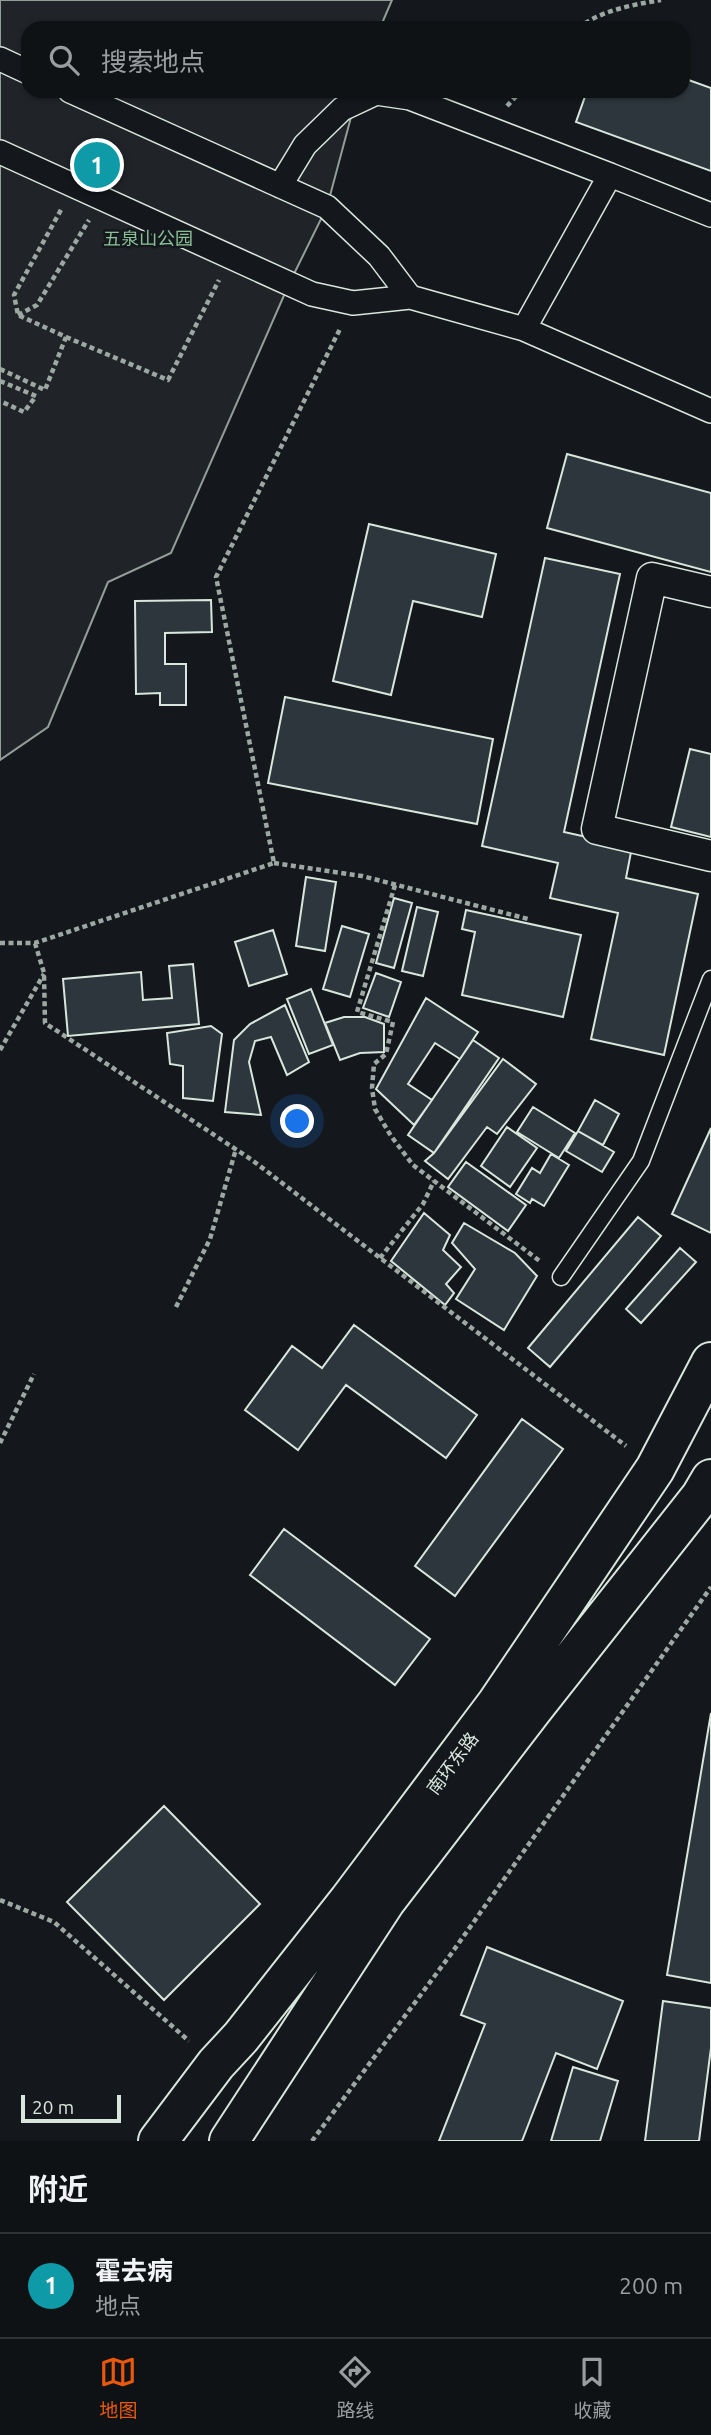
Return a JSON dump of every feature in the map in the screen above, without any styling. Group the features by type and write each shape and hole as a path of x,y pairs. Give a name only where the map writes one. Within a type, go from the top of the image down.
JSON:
{"highway":[{"name":"南环东路","path":"158,2141 216,2064 241,2037 349,1900 497,1703 655,1469 711,1362"},
{"name":"南环东路","path":"229,2141 385,1902 533,1709 708,1492"}],"street":[{"path":"0,60 21,69"},
{"path":"85,98 327,207 379,256 410,298"},
{"path":"280,186 305,145 342,109 365,98"},
{"path":"410,98 711,215"},
{"path":"0,152 312,294 353,303 410,298 524,329 711,411"},
{"path":"524,329 610,174"},
{"path":"711,592 652,578 597,829 711,856"}],"lane":[{"path":"561,1277 641,1161 711,979"}],"path":[{"path":"588,21 634,5 661,0"},
{"path":"18,315 14,295 75,186"},
{"path":"18,315 37,305 103,199"},
{"path":"18,315 168,380 231,257"},
{"path":"274,863 216,577 353,303"},
{"path":"0,369 46,390 66,337"},
{"path":"0,381 36,396 24,412 0,401"},
{"path":"0,943 36,943 274,863 362,876 528,919"},
{"path":"395,884 357,1012 393,1022 386,1054 374,1064 372,1088 375,1109 413,1165 561,1277"},
{"path":"36,943 44,973 45,1023 236,1149 655,1469"},
{"path":"0,1050 44,973"},
{"path":"176,1307 210,1239 236,1149"},
{"path":"380,1258 423,1204 434,1181"},
{"path":"0,1443 34,1374"},
{"path":"312,2141 451,1954 711,1587"},
{"path":"0,1900 54,1922 216,2064"}],"green space":[{"name":"五泉山公园","path":"0,0 392,0 383,21 21,21 21,98 356,98 327,207 289,284 171,553 108,582 48,727 0,760"}],"building":[{"path":"690,80 711,88 711,171 576,122 585,98 690,98"},
{"path":"567,454 711,493 711,572 547,528"},
{"path":"369,524 496,554 482,617 413,601 391,695 333,681"},
{"path":"545,558 620,574 564,832 632,847 626,878 698,894 664,1055 591,1039 618,913 550,898 558,863 482,846"},
{"path":"211,600 212,632 165,633 165,664 186,664 186,705 160,705 160,693 136,694 135,601"},
{"path":"285,697 493,739 477,824 268,783"},
{"path":"690,749 711,754 711,837 671,827"},
{"path":"306,877 336,882 325,951 296,946"},
{"path":"394,898 412,903 394,968 376,963"},
{"path":"417,907 438,912 423,976 402,971"},
{"path":"466,910 581,935 563,1017 462,995 475,932 462,929"},
{"path":"342,926 369,934 350,997 323,989"},
{"path":"273,930 287,974 249,986 235,942"},
{"path":"193,964 199,1024 68,1036 63,979 141,972 143,1000 172,998 169,966"},
{"path":"376,973 401,982 389,1017 363,1008"},
{"path":"311,989 333,1045 309,1054 287,999"},
{"path":"426,998 478,1032 460,1059 435,1043 408,1084 432,1100 414,1125 376,1089"},
{"path":"285,1005 309,1062 287,1075 271,1037 255,1041 249,1062 261,1115 225,1112 234,1040 250,1024"},
{"path":"344,1017 365,1017 384,1024 384,1052 360,1053 340,1060 325,1023"},
{"path":"211,1026 222,1034 213,1101 183,1098 183,1066 170,1064 167,1033"},
{"path":"473,1040 499,1058 434,1153 408,1135"},
{"path":"503,1059 536,1084 497,1134 487,1127 448,1179 425,1161 434,1153"},
{"path":"595,1100 619,1114 603,1145 578,1131"},
{"path":"533,1107 575,1133 559,1158 517,1132"},
{"path":"507,1127 537,1148 510,1187 481,1166"},
{"path":"711,1128 711,1233 672,1214"},
{"path":"578,1131 614,1152 602,1172 566,1151"},
{"path":"551,1154 569,1165 544,1206 532,1199 530,1203 516,1194 532,1168 540,1173"},
{"path":"466,1162 526,1205 508,1231 448,1187"},
{"path":"424,1213 450,1235 443,1250 461,1267 446,1284 454,1293 445,1305 391,1261"},
{"path":"638,1217 661,1236 550,1367 528,1348"},
{"path":"464,1223 515,1253 537,1276 504,1330 456,1299 475,1269 452,1243"},
{"path":"680,1248 696,1262 641,1323 626,1309"},
{"path":"354,1325 477,1415 446,1458 346,1385 298,1450 245,1410 292,1346 322,1368"},
{"path":"522,1419 563,1449 455,1596 415,1566"},
{"path":"284,1529 430,1639 395,1685 250,1575"},
{"path":"711,1713 711,1983 667,1975"},
{"path":"164,1806 260,1904 164,2000 67,1902"},
{"path":"487,1947 623,2001 597,2069 556,2053 522,2141 439,2141 485,2024 461,2015"},
{"path":"663,2001 711,2008 711,2048 699,2141 645,2141"},
{"path":"573,2067 618,2081 600,2141 551,2141"}],"place":[{"name":"霍去病","path":"97,165"}]}
